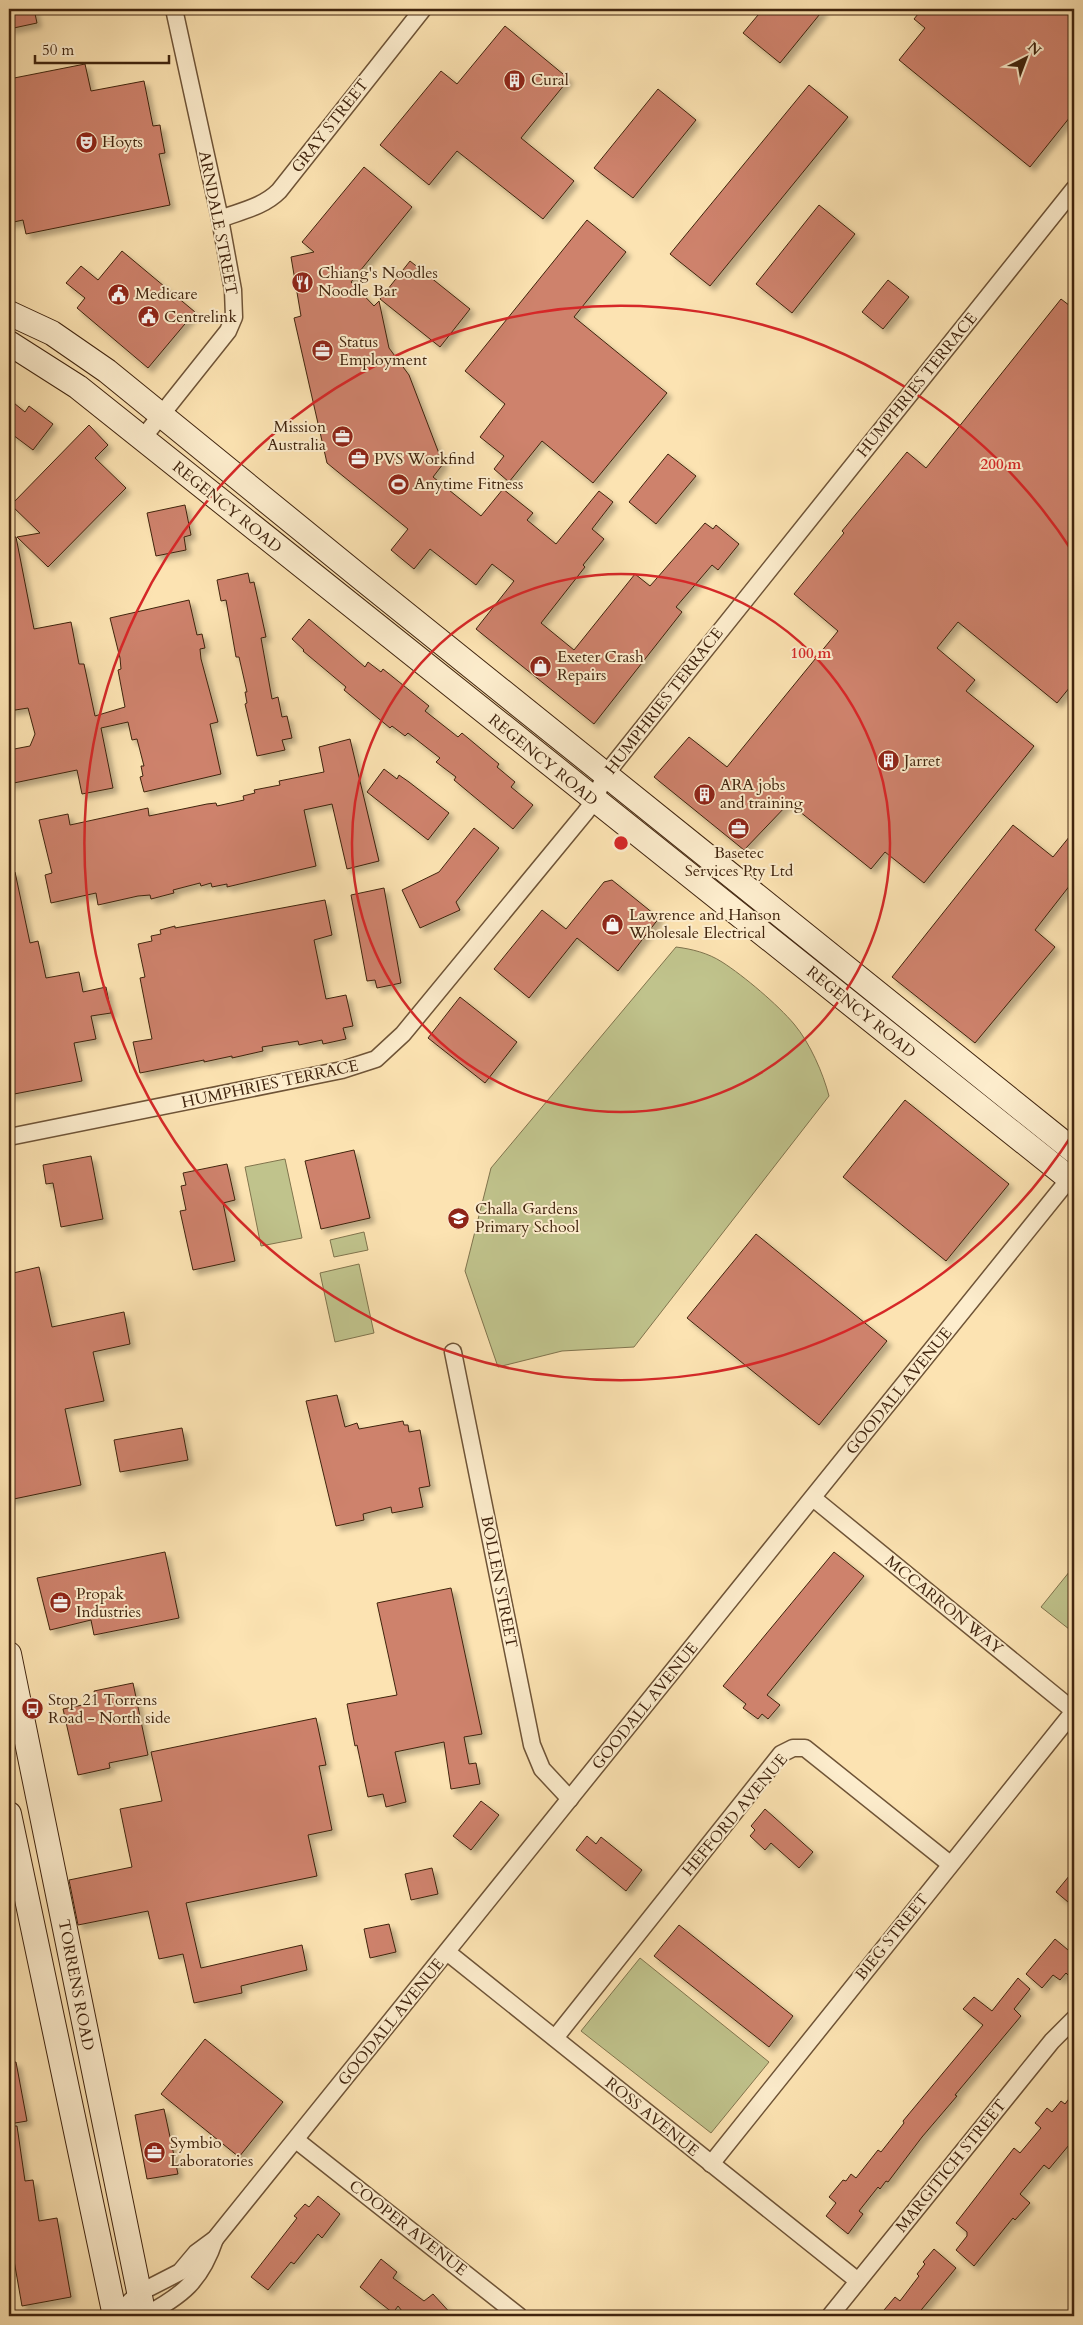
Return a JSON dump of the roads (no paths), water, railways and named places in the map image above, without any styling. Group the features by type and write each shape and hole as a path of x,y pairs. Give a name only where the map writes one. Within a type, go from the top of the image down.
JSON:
{"main road":[{"name":"REGENCY ROAD","path":"9,313 52,333 107,371 604,774 1074,1151"},
{"name":"REGENCY ROAD","path":"9,343 78,387 594,801 1073,1178"},
{"name":"TORRENS ROAD","path":"9,1659 144,2316"},
{"name":"TORRENS ROAD","path":"9,1814 115,2316"}],"street":[{"name":"ARNDALE STREET","path":"142,439 228,331 234,317 234,299 220,219 174,9"},
{"name":"GRAY STREET","path":"220,219 260,206 279,191 423,9"},
{"name":"HUMPHRIES TERRACE","path":"9,1137 342,1070 376,1059 403,1034 594,801 604,774 1074,189"},
{"name":"GOODALL AVENUE","path":"115,2316 139,2293 180,2272 196,2253 215,2239 1073,1178"},
{"name":"BOLLEN STREET","path":"453,1352 532,1745 542,1770 570,1799"},
{"name":"MCCARRON WAY","path":"813,1498 1074,1711"},
{"name":"BIEG STREET","path":"711,2164 1074,1711"},
{"name":"HEFFORD AVENUE","path":"554,2038 781,1754 793,1748 805,1748 950,1864"},
{"name":"ROSS AVENUE","path":"447,1952 858,2281"},
{"name":"MARGITICH STREET","path":"830,2316 1052,2041 1074,2018"},
{"name":"COOPER AVENUE","path":"296,2140 519,2316"},
{"name":"GOODALL AVENUE","path":"144,2316 187,2289 208,2261 215,2239"},
{"path":"115,2316 134,2316"}],"place":[{"name":"Cural","path":"515,80"},
{"name":"Hoyts","path":"86,142"},
{"name":"Chiang's Noodles Noodle Bar","path":"302,282"},
{"name":"Medicare","path":"119,294"},
{"name":"Centrelink","path":"148,317"},
{"name":"Status Employment","path":"323,351"},
{"name":"Mission Australia","path":"342,436"},
{"name":"PVS Workfind","path":"358,459"},
{"name":"Anytime Fitness","path":"398,484"},
{"name":"Exeter Crash Repairs","path":"541,666"},
{"name":"Jarret","path":"888,761"},
{"name":"ARA jobs and training","path":"704,794"},
{"name":"Basetec Services Pty Ltd","path":"739,829"},
{"name":"Lawrence and Hanson Wholesale Electrical","path":"613,924"},
{"name":"Challa Gardens Primary School","path":"459,1218"},
{"name":"Propak Industries","path":"60,1603"},
{"name":"Stop 21 Torrens Road - North side","path":"32,1709"},
{"name":"Symbio Laboratories","path":"154,2152"}]}
